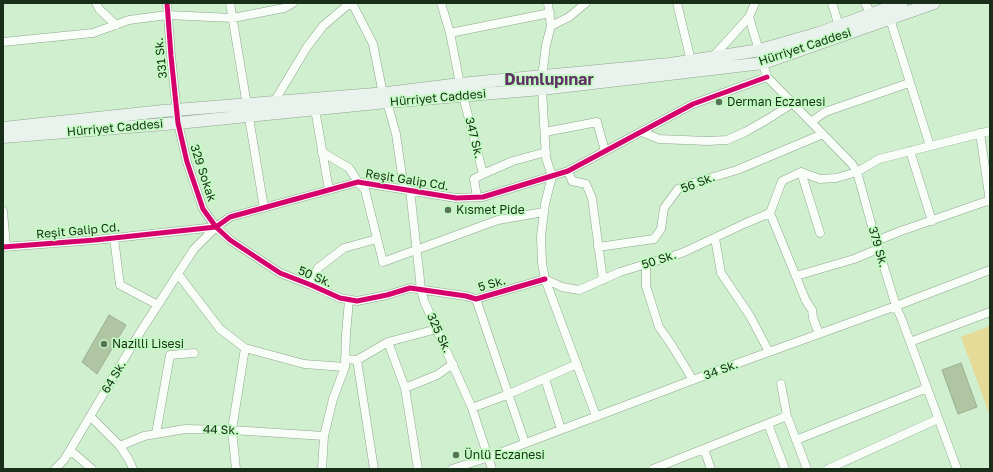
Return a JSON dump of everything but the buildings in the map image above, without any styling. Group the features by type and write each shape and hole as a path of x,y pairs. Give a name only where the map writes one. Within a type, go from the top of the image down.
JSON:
{"main road":[{"name":"Hürriyet Caddesi","path":"542,83 760,50 839,26 902,3"},
{"name":"Hürriyet Caddesi","path":"3,128 177,110 315,109 385,98 462,90 763,63 934,3"},
{"name":"Hürriyet Caddesi","path":"3,137 178,123 247,110 274,102 385,98"}],"street":[{"path":"96,3 99,9 116,25"},
{"name":"331 Sk.","path":"167,3 178,123"},
{"path":"230,3 264,208"},
{"path":"3,42 93,33 129,20 167,15 233,18 284,8 292,3"},
{"name":"347 Sk.","path":"441,3 450,33 462,90 483,174 474,179 477,197"},
{"path":"548,3 551,26 546,45 542,83 546,158 552,176 544,212 542,256 545,279 596,416"},
{"path":"551,26 570,17 586,3"},
{"path":"677,3 691,61"},
{"path":"712,58 749,17 754,3"},
{"path":"832,3 839,26"},
{"path":"865,3 871,14"},
{"path":"274,102 307,47 323,26 349,5"},
{"name":"325 Sk.","path":"349,5 373,44 385,98 396,134 407,190 424,301 472,408 492,469"},
{"path":"450,33 550,13"},
{"name":"379 Sk.","path":"749,17 767,77 852,164 857,172 896,306 957,469"},
{"path":"890,19 930,146"},
{"name":"Reşit Galip Cd.","path":"5,247 114,238 216,227 230,217 358,182 456,198 483,197 568,171 693,104 767,77"},
{"path":"811,122 825,112 910,83"},
{"path":"642,132 659,139 706,142 727,140 768,119 793,103"},
{"path":"315,109 329,190"},
{"path":"545,132 597,122 605,151"},
{"name":"329 Sokak","path":"178,123 187,162 203,209 216,227"},
{"path":"819,334 813,318 812,310 806,301 770,213 782,180 801,172 820,179 836,178 857,172 879,159 990,131"},
{"path":"796,276 854,259 901,231 990,201 980,133"},
{"name":"56 Sk.","path":"598,247 654,239 661,229 664,208 678,189 737,170 823,134"},
{"path":"910,151 932,221"},
{"path":"322,152 349,168 365,190 383,262 498,220 544,212"},
{"path":"483,174 513,162 546,152"},
{"path":"568,171 572,181 586,184 592,198 603,280"},
{"path":"801,172 820,233"},
{"path":"3,211 5,247"},
{"name":"50 Sk.","path":"545,279 562,287 579,290 620,272 682,253 770,213"},
{"name":"64 Sk.","path":"55,469 64,460 158,305 194,249 216,227"},
{"name":"50 Sk.","path":"216,227 230,240 280,273 340,298 357,301 387,295 410,288 421,289"},
{"path":"114,238 120,285 158,305"},
{"path":"715,238 722,273 750,316 769,352"},
{"path":"311,285 318,268 344,248 377,239"},
{"path":"646,265 646,286 659,327 693,380"},
{"name":"34 Sk.","path":"452,469 489,457 990,270"},
{"path":"178,274 220,329 245,348 304,364 345,363 357,360 388,342 437,329"},
{"name":"5 Sk.","path":"421,289 476,299 545,279"},
{"path":"476,299 525,443"},
{"path":"322,469 324,436 333,399 345,363 349,300"},
{"path":"910,342 990,312"},
{"path":"388,342 405,388 418,469"},
{"path":"236,469 232,430 245,348"},
{"path":"156,434 170,355 194,353"},
{"path":"357,360 374,469"},
{"path":"405,388 437,375 453,364"},
{"path":"472,408 545,379 577,364"},
{"path":"545,379 561,430"},
{"path":"781,384 787,416 807,469"},
{"path":"796,440 927,388"},
{"path":"90,416 120,446 133,469"},
{"path":"653,469 787,416"},
{"path":"828,469 938,419"},
{"path":"768,424 785,469"},
{"name":"44 Sk.","path":"120,446 144,436 185,429 232,430 324,436"},
{"path":"704,449 711,469"},
{"path":"70,450 92,469"}],"shaded area":[{"path":"990,326 990,416 961,337"}],"cycle path":[{"path":"167,3 178,123 187,162 203,209 216,227 230,240 280,273 340,298 357,301 387,295 410,288 466,296 476,299 545,279"},
{"path":"3,247 95,240 216,227 230,217 358,182 456,198 483,197 568,171 693,104 767,77"}],"place":[{"name":"Derman Eczanesi","path":"719,102"},
{"name":"Kısmet Pide","path":"448,210"},
{"name":"Nazilli Lisesi","path":"104,344"},
{"name":"Ünlü Eczanesi","path":"456,455"}],"district":[{"name":"Dumlupınar","path":"549,80"}]}
